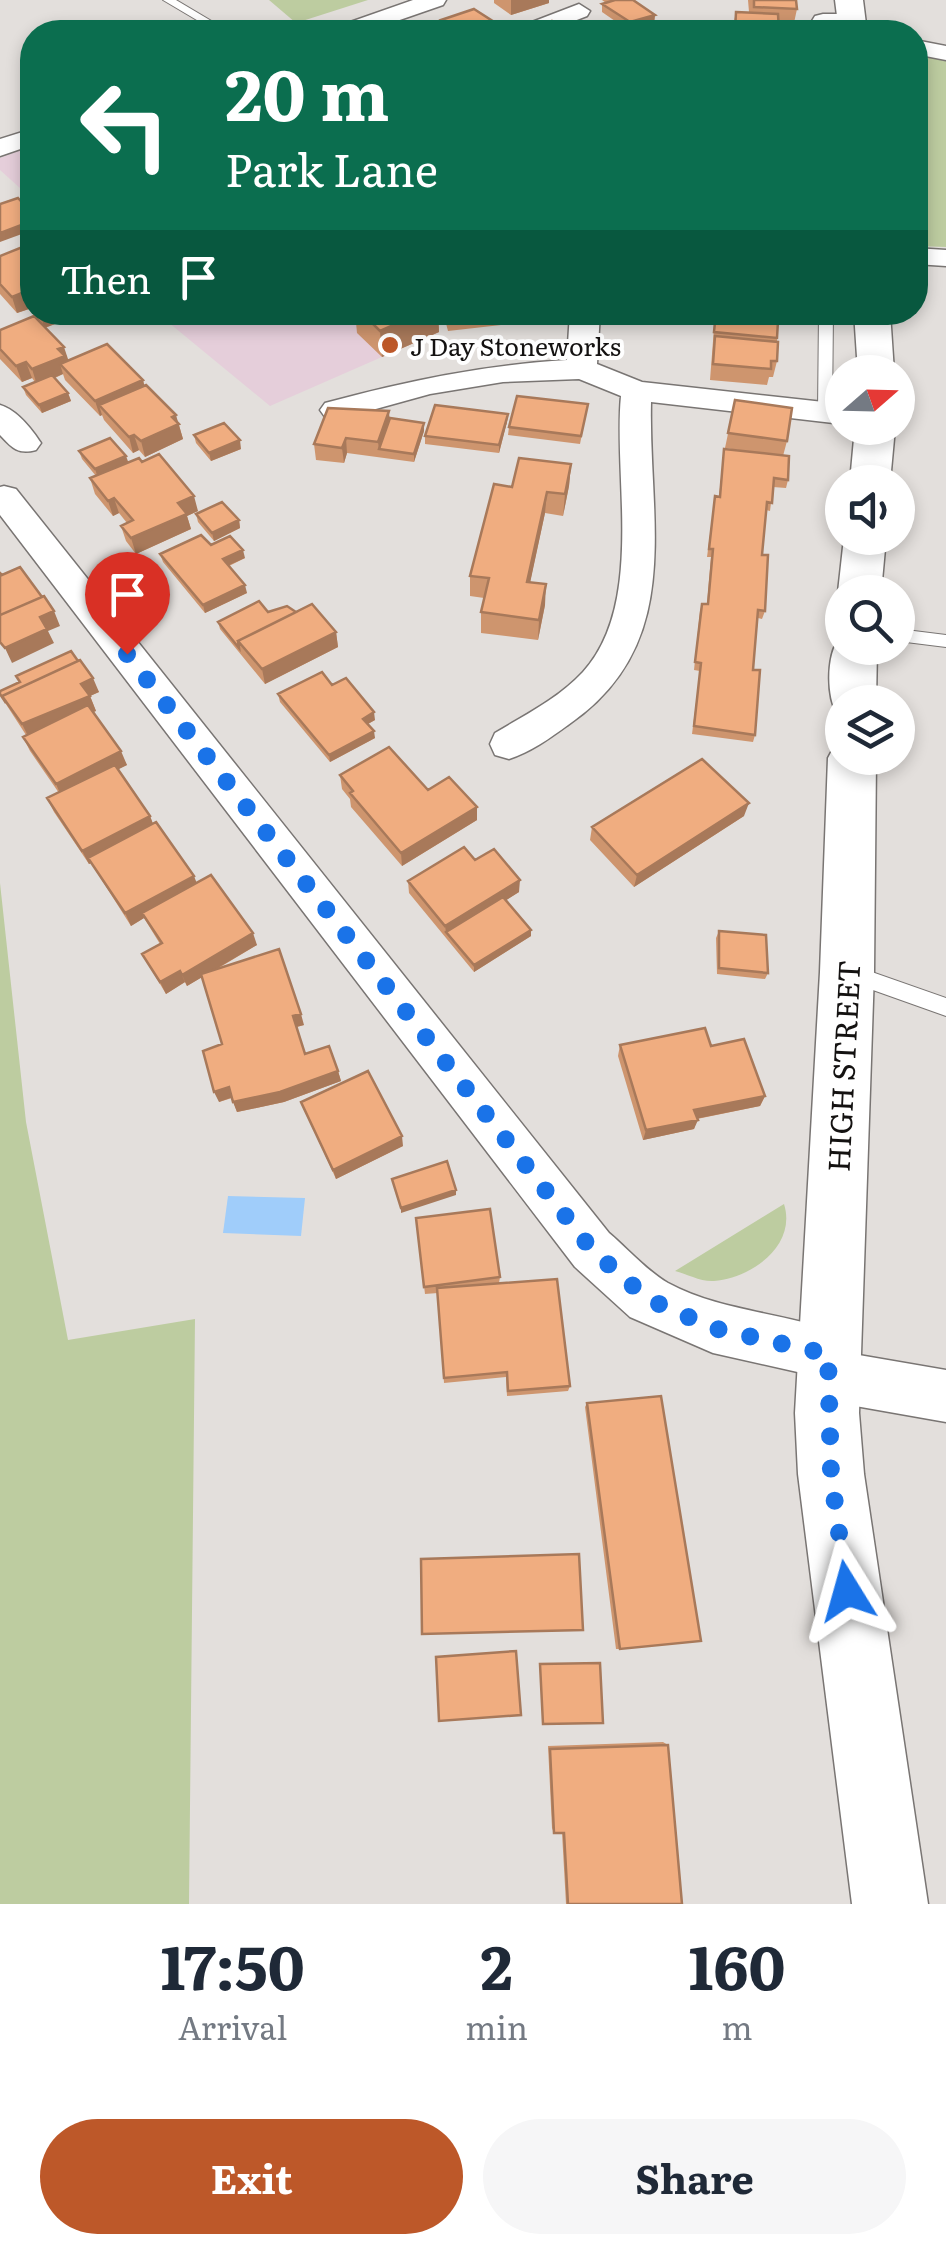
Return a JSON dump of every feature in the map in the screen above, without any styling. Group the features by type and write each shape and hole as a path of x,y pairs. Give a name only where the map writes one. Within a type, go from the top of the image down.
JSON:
{"street":[{"path":"387,20 435,0"},
{"path":"558,20 580,11"},
{"path":"582,369 584,325"},
{"path":"873,325 875,355"},
{"path":"336,410 430,385 503,373 582,369 637,391 825,412"},
{"path":"510,744 568,705 606,670 628,625 640,486 634,417 637,391"},
{"path":"0,414 25,443"},
{"path":"4,497 592,1250 648,1299 713,1328 828,1365 946,1396"},
{"name":"HIGH STREET","path":"852,775 847,972 828,1365 831,1474 890,1904"}],"lane":[{"path":"168,0 203,20"},
{"path":"827,325 829,355"},
{"path":"915,636 946,641"},
{"path":"847,972 946,1008"}],"shaded area":[{"path":"20,150 20,188 0,170 0,158"},
{"path":"172,325 434,325 439,332 270,406"}],"green space":[{"path":"269,0 368,0 305,20 292,20"},
{"path":"928,57 946,61 946,247 928,246"},
{"path":"0,883 26,1122 68,1340 195,1319 189,1904 0,1904"},
{"path":"784,1204 784,1233 778,1246 756,1266 714,1281 675,1271"}],"water":[{"path":"228,1196 305,1198 301,1236 223,1233"}],"building":[{"path":"633,0 655,15 627,20 602,4"},
{"path":"754,0 796,0 797,9 754,7"},
{"path":"474,9 491,20 441,20"},
{"path":"736,12 778,14 778,20 736,20"},
{"path":"20,200 20,226 0,233 0,204"},
{"path":"20,248 20,294 12,297 0,284 0,256"},
{"path":"20,322 20,325 43,325 64,347 58,349 65,356 32,369 26,362 16,366 0,349 0,330"},
{"path":"715,325 778,325 777,338 714,332"},
{"path":"715,336 778,342 777,361 771,361 771,369 713,364"},
{"path":"107,344 143,380 95,401 60,364"},
{"path":"52,375 68,393 39,405 23,387"},
{"path":"146,385 176,415 172,417 179,424 141,441 134,435 129,437 99,405"},
{"path":"517,396 588,404 581,436 509,427"},
{"path":"735,400 792,408 787,441 728,433"},
{"path":"435,405 508,414 499,445 425,436"},
{"path":"328,408 389,411 378,442 346,438 342,448 314,444"},
{"path":"390,418 424,423 414,454 379,449"},
{"path":"224,423 240,440 209,453 194,435"},
{"path":"110,438 126,456 95,469 79,451"},
{"path":"724,449 789,456 788,480 774,478 772,503 767,502 762,555 768,555 765,611 758,610 753,670 760,670 755,735 694,726 701,663 695,662 702,604 708,604 713,549 709,549 715,496 720,497"},
{"path":"159,454 194,496 178,503 187,514 131,538 121,526 133,520 114,498 108,501 90,478"},
{"path":"519,458 571,464 565,494 547,492 527,582 546,584 539,620 481,612 489,578 470,576 494,484 512,487"},
{"path":"222,502 239,520 212,533 196,514"},
{"path":"201,535 211,545 230,536 243,550 223,559 245,585 203,605 160,554"},
{"path":"20,567 42,597 0,615 0,573"},
{"path":"44,596 54,611 40,617 47,629 5,648 0,642 0,615"},
{"path":"259,601 268,612 287,606 296,612 238,641 239,648 218,622"},
{"path":"312,604 336,632 262,669 238,641"},
{"path":"71,651 78,661 2,696 6,703 0,694 0,691 20,682 16,676"},
{"path":"80,660 93,678 81,684 90,696 22,724 2,696"},
{"path":"322,672 332,685 346,678 374,712 363,719 374,731 329,755 278,694"},
{"path":"88,705 121,751 56,784 23,737"},
{"path":"389,747 428,790 449,777 477,807 401,853 350,793 353,791 340,775"},
{"path":"702,759 749,803 637,875 592,827"},
{"path":"115,765 150,816 82,851 47,798"},
{"path":"156,822 194,876 125,913 88,858"},
{"path":"464,847 475,860 494,849 520,880 445,926 408,881"},
{"path":"211,875 253,933 182,975 180,971 160,982 142,954 162,943 142,913"},
{"path":"503,897 531,930 474,965 446,932"},
{"path":"719,931 766,935 768,973 719,968"},
{"path":"279,949 301,1014 293,1016 305,1054 329,1046 338,1071 280,1092 233,1102 229,1087 214,1092 203,1051 222,1044 201,974"},
{"path":"705,1028 711,1046 744,1039 765,1096 694,1110 698,1120 646,1130 620,1045"},
{"path":"368,1071 402,1136 333,1170 301,1102"},
{"path":"447,1161 456,1190 401,1208 392,1179"},
{"path":"490,1209 500,1277 424,1287 416,1218"},
{"path":"557,1279 570,1386 508,1391 507,1372 444,1378 437,1288"},
{"path":"661,1396 701,1641 620,1649 587,1403"},
{"path":"579,1554 583,1630 422,1634 421,1559"},
{"path":"516,1651 521,1715 439,1721 436,1657"},
{"path":"600,1663 603,1723 543,1724 540,1664"},
{"path":"668,1745 682,1904 568,1904 564,1833 554,1833 550,1749"}],"place":[{"name":"J Day Stoneworks","path":"390,345"}],"route":[{"path":"127,654 592,1250 648,1299 713,1328 828,1354 831,1474 847,1591"}]}
